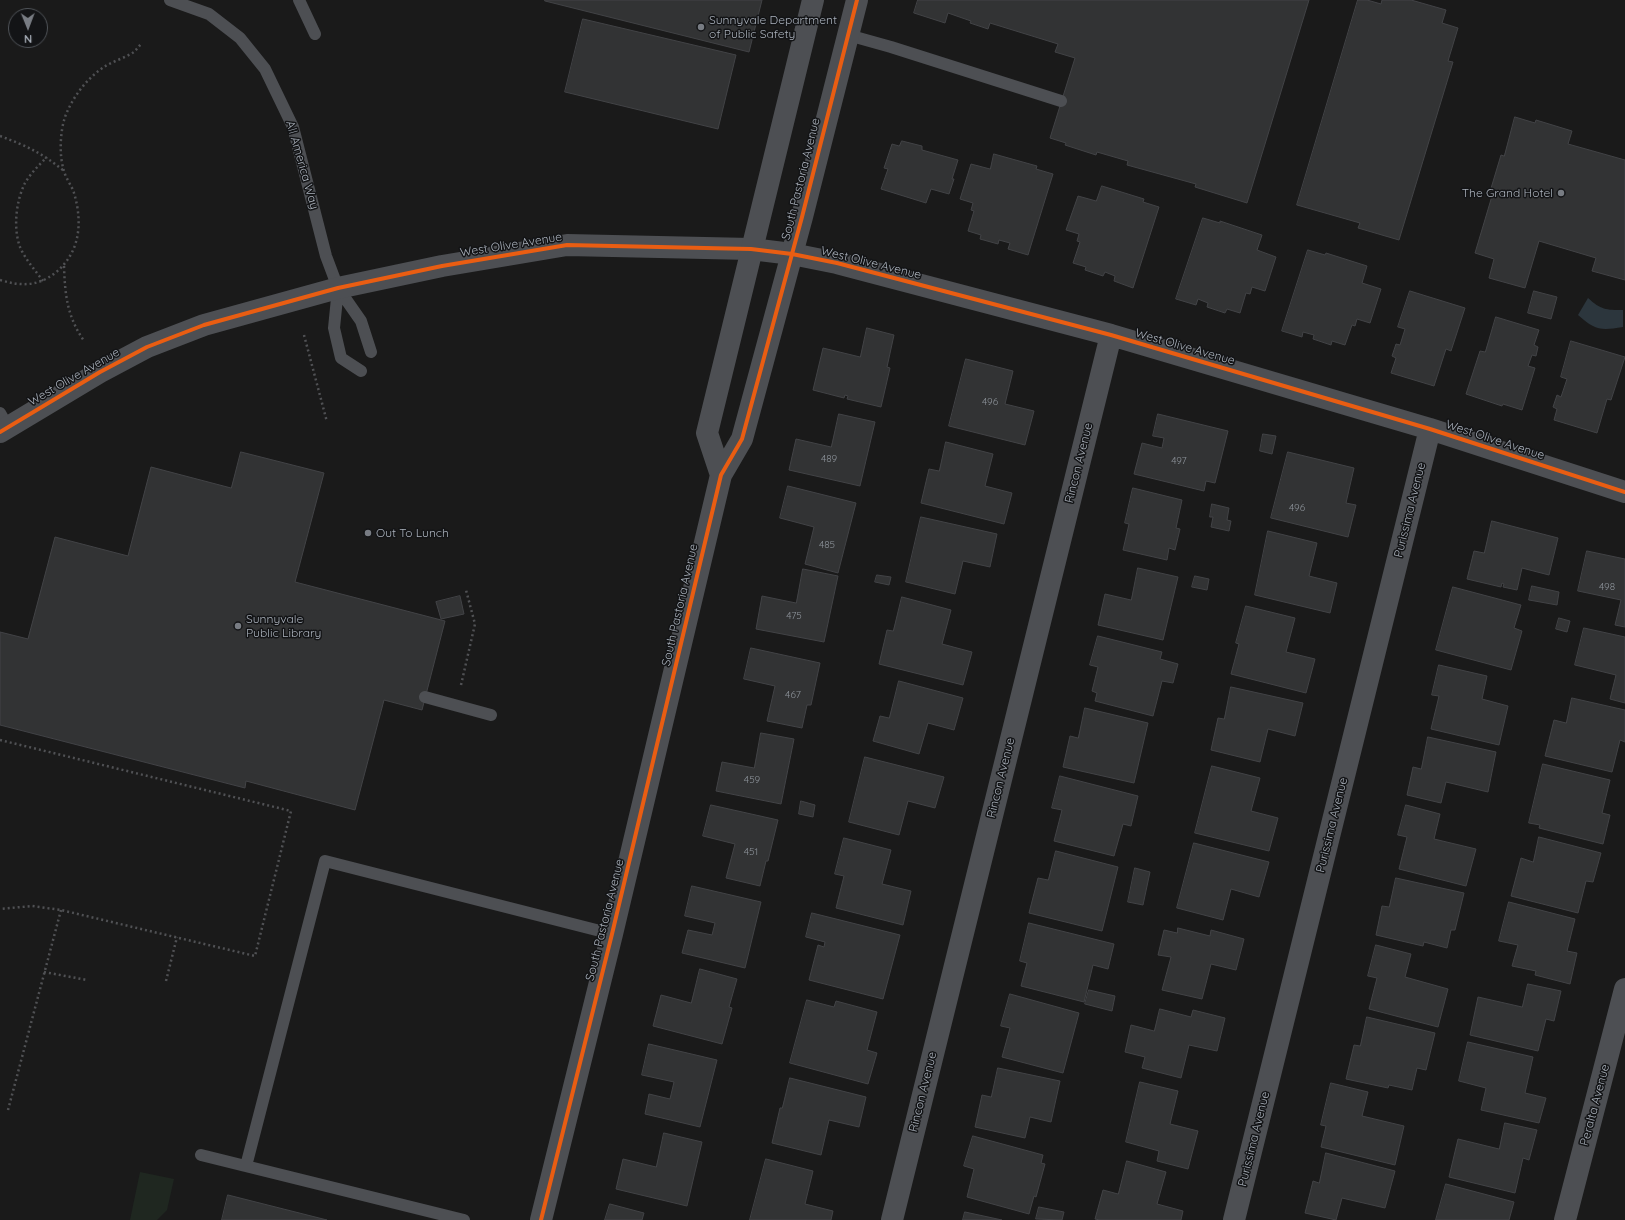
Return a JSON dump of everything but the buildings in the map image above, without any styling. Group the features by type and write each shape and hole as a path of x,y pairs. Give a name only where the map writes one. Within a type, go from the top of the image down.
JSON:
{"street":[{"path":"721,475 707,433 813,0"},
{"name":"South Pastoria Avenue","path":"541,1220 612,934 721,475 742,438 792,254 856,0"},
{"name":"West Olive Avenue","path":"3,424 147,347 204,325 338,288 442,266 567,245 752,249 792,254 838,263 1111,335 1430,429 1625,492"},
{"name":"Rincon Avenue","path":"892,1220 1111,335"},
{"name":"Purissima Avenue","path":"1234,1220 1430,429"},
{"name":"Peralta Avenue","path":"1565,1220 1625,989"}],"lane":[{"name":"All America Way","path":"170,0 209,14 240,38 265,69 293,128 326,256 338,288"},
{"path":"299,0 315,34"},
{"path":"848,35 891,47 1062,101"},
{"path":"338,288 361,321 371,352"},
{"path":"338,288 334,328 341,358 361,371"},
{"path":"425,697 491,715"},
{"path":"246,1166 325,861 612,934"},
{"path":"201,1155 464,1220"}],"path":[{"path":"0,280 17,285 43,281 64,266 76,244 80,219 74,192 64,171 61,137 65,117 75,98 87,82 103,68 133,52 142,43"},
{"path":"0,136 28,146 47,157 64,171"},
{"path":"43,281 28,261 20,247 16,226 18,204 25,184 35,168 47,157"},
{"path":"64,266 65,293 69,312 75,328 84,341"},
{"path":"304,335 327,422"},
{"path":"456,705 475,624 466,590"},
{"path":"0,741 290,812 256,956 61,910 32,906 0,909"},
{"path":"8,1110 61,910"},
{"path":"166,981 177,938"},
{"path":"44,972 87,980"}],"shaded area":[{"path":"1588,298 1600,307 1612,310 1623,310 1623,327 1603,329 1589,324 1584,320 1578,315"},
{"path":"140,1172 174,1179 167,1210 157,1220 130,1220"}],"cycle path":[{"path":"541,1220 612,934 721,475 742,439 802,217 857,0"},
{"path":"0,432 100,372 147,347 204,325 338,288 442,266 567,245 751,249 792,254 837,263 1111,335 1430,429 1625,492"}],"place":[{"name":"Sunnyvale Department of Public Safety","path":"701,27"},
{"name":"The Grand Hotel","path":"1561,193"},
{"name":"Out To Lunch","path":"368,533"},
{"name":"Sunnyvale Public Library","path":"238,626"}]}
